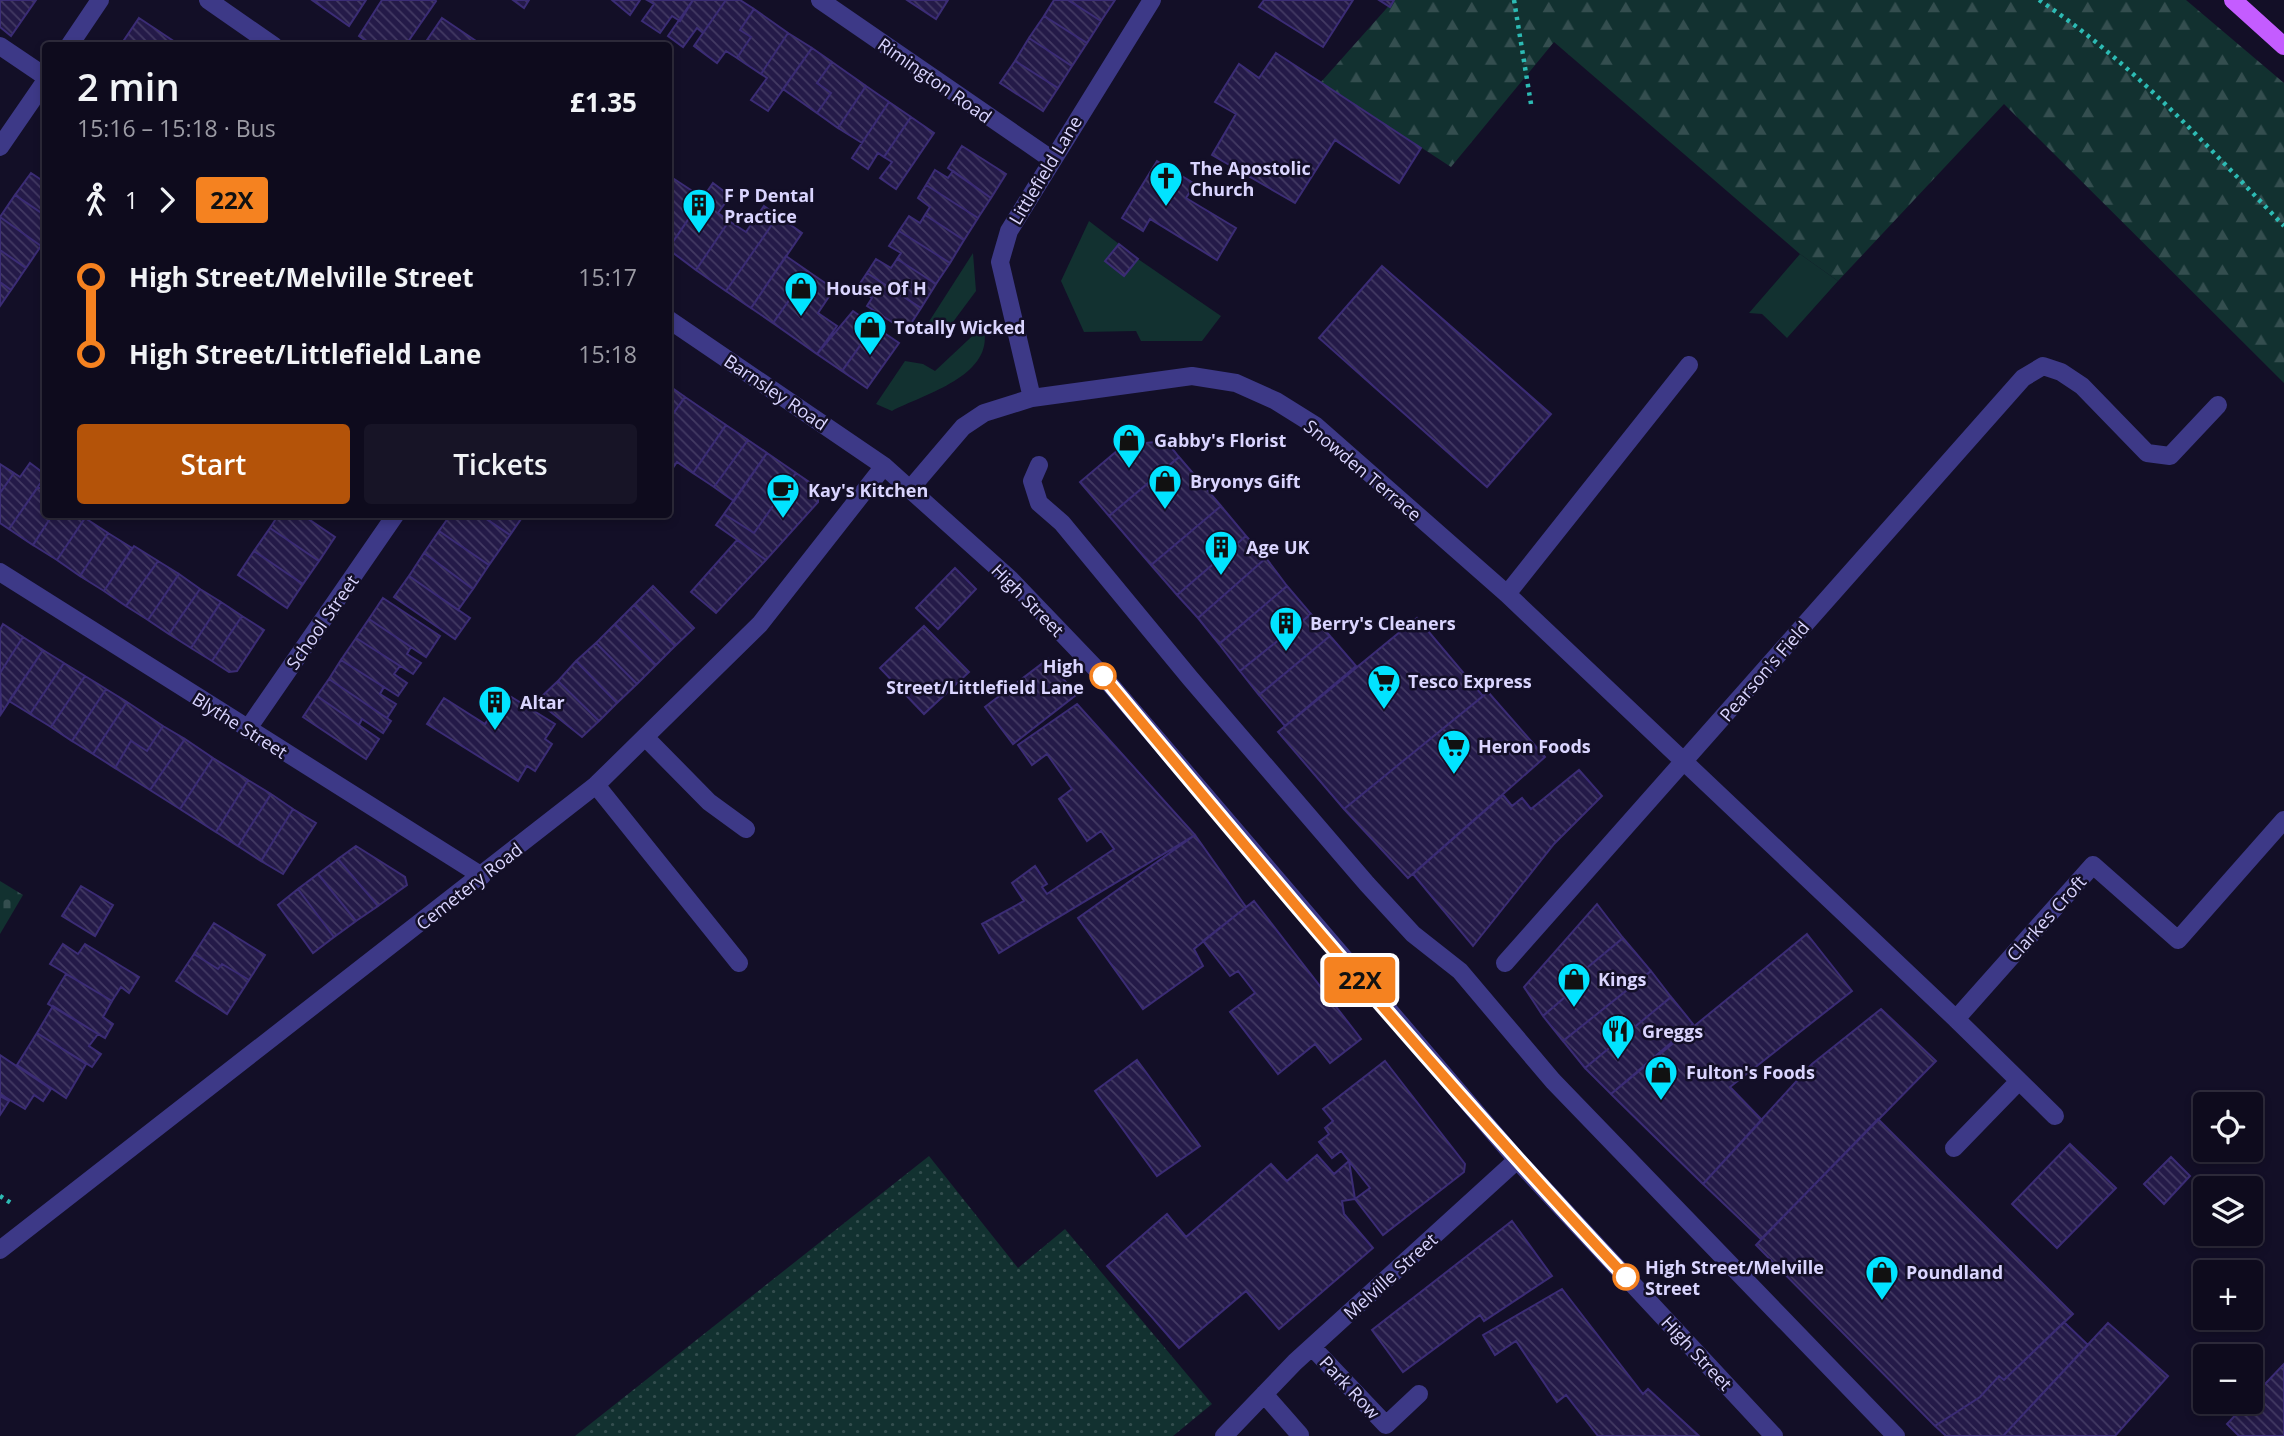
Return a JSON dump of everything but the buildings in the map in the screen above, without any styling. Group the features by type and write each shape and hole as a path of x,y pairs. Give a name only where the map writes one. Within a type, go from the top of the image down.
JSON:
{"main road":[{"path":"2233,0 2284,46"}],"street":[{"path":"72,42 100,0"},
{"path":"208,0 268,42"},
{"name":"Rimington Road","path":"820,0 1051,159"},
{"name":"Littlefield Lane","path":"1032,398 1000,262 1009,231 1051,159 1152,0"},
{"path":"0,46 42,75"},
{"path":"0,146 42,84"},
{"name":"Barnsley Road","path":"672,322 884,466"},
{"path":"1507,593 1689,365"},
{"name":"Pearson's Field","path":"1505,963 2023,378 2043,366 2061,372 2082,386 2147,453 2170,456 2218,405"},
{"name":"Snowden Terrace","path":"911,488 963,427 984,414 1032,398 1192,376 1236,383 1276,401 1316,426 1507,593 1686,760"},
{"path":"1039,465 1032,481 1039,503 1062,523 1189,678 1367,884 1413,934 1460,971 1553,1081 1896,1436"},
{"name":"High Street","path":"884,466 1010,579 1103,676 1517,1160 1774,1436"},
{"name":"Cemetery Road","path":"0,1250 596,785 760,624 884,466"},
{"name":"School Street","path":"247,730 394,518"},
{"name":"Blythe Street","path":"0,572 482,876"},
{"path":"645,737 709,802 746,829"},
{"path":"1686,760 2055,1116"},
{"path":"596,785 739,963"},
{"name":"Clarkes Croft","path":"1956,1019 2093,865 2178,940 2284,820"},
{"path":"1954,1148 2019,1081"},
{"name":"Melville Street","path":"1224,1436 1312,1346 1517,1160"},
{"name":"Park Row","path":"1312,1346 1386,1425 1419,1394"},
{"path":"1265,1394 1300,1435"}],"path":[{"path":"1514,0 1531,104"},
{"path":"2039,0 2070,21 2173,109 2284,226"}],"green space":[{"path":"1394,0 2186,0 2284,83 2284,383 2004,104 1838,281 1800,254 1554,42 1451,167 1321,82"},
{"path":"1089,221 1119,244 1105,261 1124,276 1138,259 1221,316 1202,341 1141,341 1136,331 1084,332 1061,281"},
{"path":"973,253 976,291 950,326 923,331"},
{"path":"1800,254 1838,281 1787,338 1762,314 1749,313"},
{"path":"983,326 985,343 980,357 970,370 940,389 892,411 876,404 905,361 923,364 935,371"},
{"path":"0,881 23,895 0,934"},
{"path":"929,1156 1018,1268 1065,1229 1212,1404 1173,1436 575,1436"}],"bus line":[{"name":"22X","path":"1103,676 1209,804 1517,1160 1626,1277"}],"place":[{"name":"The Apostolic Church","path":"1166,208"},
{"name":"F P Dental Practice","path":"699,235"},
{"name":"House Of H","path":"801,318"},
{"name":"Totally Wicked","path":"870,357"},
{"name":"Gabby's Florist","path":"1129,470"},
{"name":"Bryonys Gift","path":"1165,511"},
{"name":"Kay's Kitchen","path":"783,520"},
{"name":"Age UK","path":"1221,577"},
{"name":"Berry's Cleaners","path":"1286,653"},
{"name":"High Street/Littlefield Lane","path":"1103,676"},
{"name":"Tesco Express","path":"1384,711"},
{"name":"Altar","path":"495,732"},
{"name":"Heron Foods","path":"1454,776"},
{"name":"Kings","path":"1574,1009"},
{"name":"Greggs","path":"1618,1061"},
{"name":"Fulton's Foods","path":"1661,1102"},
{"name":"High Street/Melville Street","path":"1626,1277"},
{"name":"Poundland","path":"1882,1302"}]}
